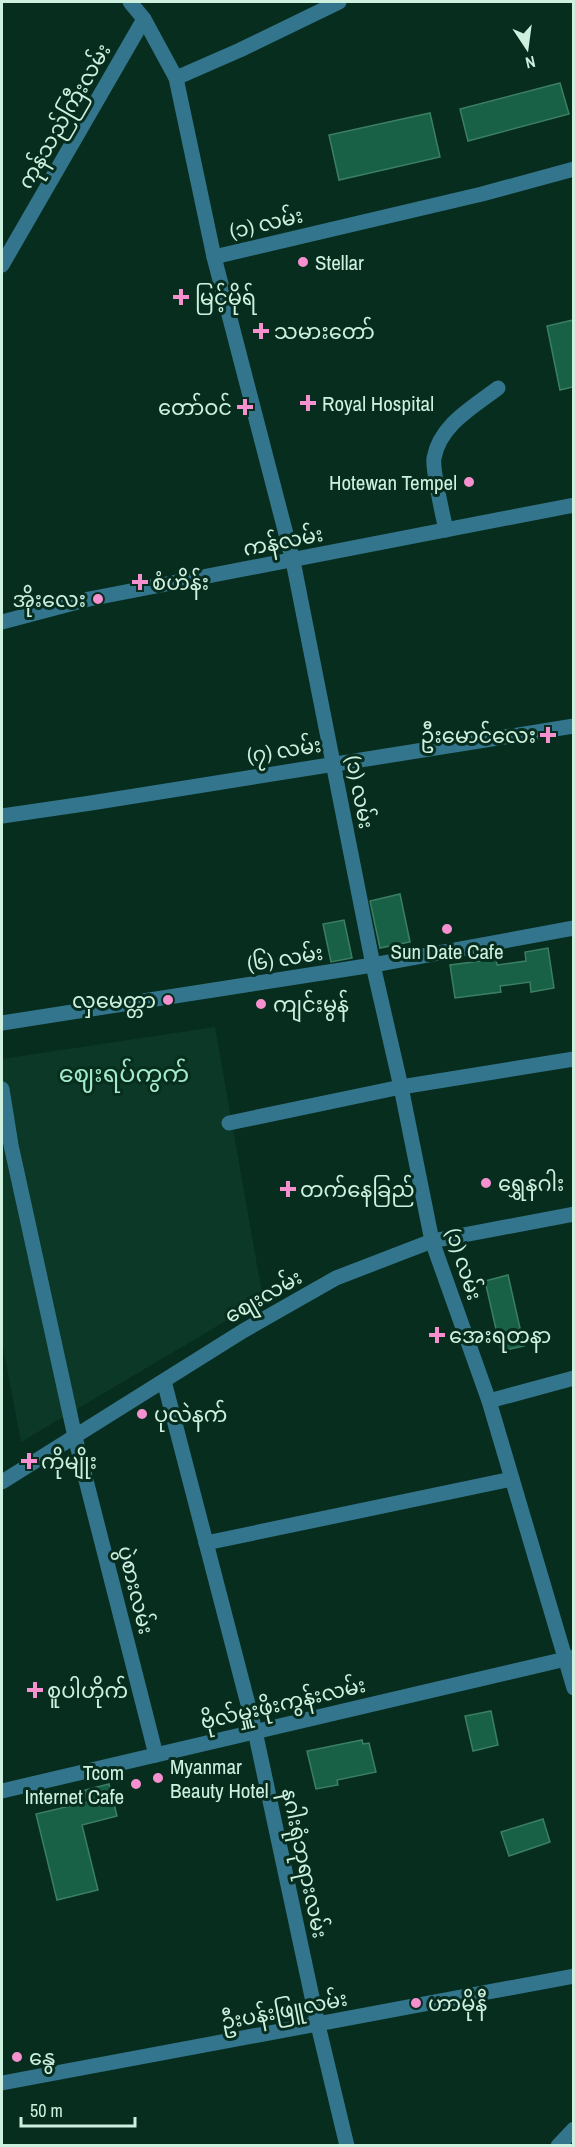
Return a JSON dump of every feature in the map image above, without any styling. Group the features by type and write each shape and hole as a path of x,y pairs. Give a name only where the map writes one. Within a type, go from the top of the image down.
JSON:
{"street":[{"path":"130,2 144,19 176,78 214,257"},
{"path":"176,78 339,2"},
{"name":"ကုန်သည်ကြီးလမ်း","path":"2,266 144,19"},
{"name":"(၁) လမ်း","path":"573,170 214,257 293,561 373,965 432,1241 489,1401 569,1658 573,1688"},
{"path":"446,530 433,459 437,447 451,423 498,388"},
{"name":"ကန်လမ်း","path":"2,622 89,599 573,505"},
{"name":"(၇) လမ်း","path":"2,816 573,726"},
{"name":"(၆) လမ်း","path":"2,1023 373,965 573,928"},
{"path":"229,1123 401,1088 573,1059"},
{"name":"ပွဲစားလမ်း","path":"2,1089 11,1145 75,1437 156,1755"},
{"name":"စျေးလမ်း","path":"2,1482 243,1331 336,1278 432,1241 573,1214"},
{"path":"489,1401 573,1378"},
{"name":"နဂါးရုံဘုရားလမ်း","path":"164,1381 255,1731 318,2025 347,2145"},
{"path":"206,1543 512,1479"},
{"name":"ဗိုလ်မှူးဖိုးကွန်းလမ်း","path":"2,1791 569,1658"},
{"name":"ဦးပန်းဖြူလမ်း","path":"2,2083 573,1976"},
{"path":"558,2145 573,2129"}],"shaded area":[{"path":"215,1027 263,1299 21,1442 2,1347 2,1149 5,1148 2,1127 2,1059"}],"building":[{"path":"560,83 569,114 468,141 460,109"},
{"path":"430,113 440,157 339,180 329,135"},
{"path":"573,320 573,387 560,390 547,326"},
{"path":"400,894 410,942 380,948 370,901"},
{"path":"344,920 352,958 331,962 323,924"},
{"path":"548,948 554,988 531,992 530,982 500,986 501,992 455,998 450,965 496,959 497,965 526,961 525,952"},
{"path":"508,1275 524,1346 501,1351 485,1281"},
{"path":"491,1711 498,1745 473,1751 465,1716"},
{"path":"362,1740 363,1744 369,1743 376,1772 337,1780 338,1785 316,1789 307,1751"},
{"path":"109,1784 117,1816 82,1825 98,1890 57,1900 36,1814 87,1802 85,1790"},
{"path":"543,1819 550,1842 509,1856 501,1832"}],"place":[{"name":"Stellar","path":"303,262"},
{"name":"မြင့်မိုရ်","path":"181,297"},
{"name":"သမားတော်","path":"261,331"},
{"name":"Royal Hospital","path":"308,403"},
{"name":"တော်ဝင်","path":"245,407"},
{"name":"Hotewan Tempel","path":"469,482"},
{"name":"စံဟိန်း","path":"140,582"},
{"name":"အိုးလေး","path":"98,599"},
{"name":"ဦးမောင်လေး","path":"548,735"},
{"name":"Sun Date Cafe","path":"447,929"},
{"name":"လှမေတ္တာ","path":"168,1000"},
{"name":"ကျင်းမွန်","path":"261,1004"},
{"name":"ရွှေနဂါး","path":"486,1183"},
{"name":"တက်နေခြည်","path":"288,1189"},
{"name":"အေးရတနာ","path":"437,1335"},
{"name":"ပုလဲနက်","path":"142,1414"},
{"name":"ကိုမျိုး","path":"29,1461"},
{"name":"စူပါဟိုက်","path":"35,1690"},
{"name":"Myanmar Beauty Hotel","path":"158,1778"},
{"name":"Tcom Internet Cafe","path":"136,1784"},
{"name":"ဟာမိုနီ","path":"416,2003"},
{"name":"နွေ","path":"17,2057"}],"district":[{"name":"ဈေးရပ်ကွက်","path":"124,1073"}]}
